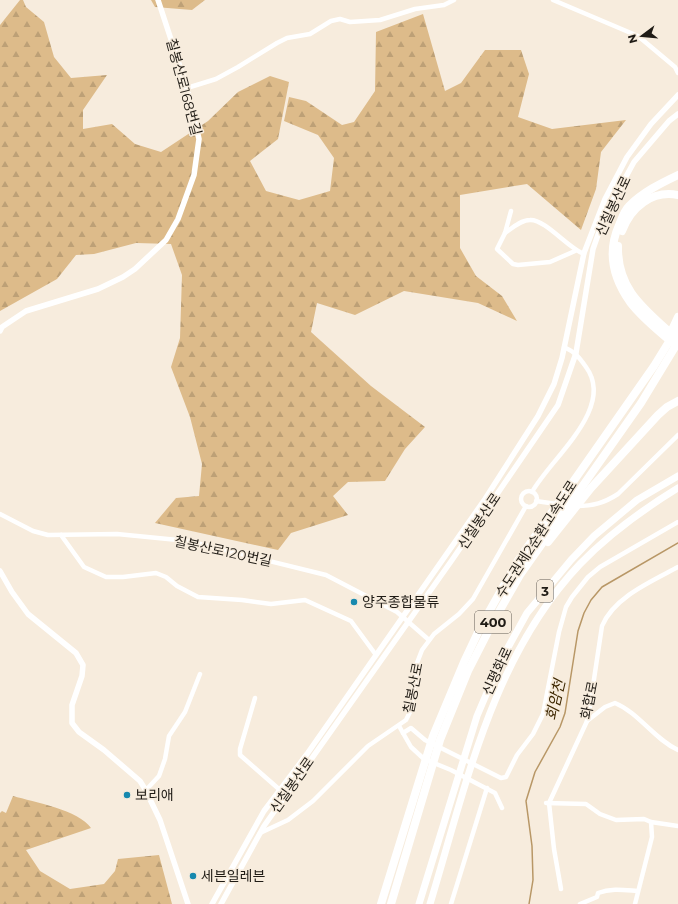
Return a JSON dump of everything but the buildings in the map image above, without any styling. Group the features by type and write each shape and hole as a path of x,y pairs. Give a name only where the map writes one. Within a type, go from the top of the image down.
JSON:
{"highway":[{"path":"678,175 653,188 628,207 622,216 614,240 612,262 620,286 631,303 678,341"},
{"path":"678,195 661,194 645,200 632,213 624,225 618,245 619,267 623,280 653,321 678,347"},
{"path":"654,366 678,317"},
{"name":"수도권제2순환고속도로","path":"381,904 436,738 464,662 481,626 517,562 563,499 654,366 678,328"},
{"name":"수도권제2순환고속도로","path":"436,738 468,671 520,575 641,403 678,341"},
{"path":"520,575 573,512 582,499 658,415 678,401"},
{"name":"신평화로","path":"419,904 466,748 489,687 527,614 571,560 594,536 637,500 678,476"},
{"name":"신평화로","path":"430,904 486,723 508,670 520,646 560,588 580,564 627,522 678,488"},
{"name":"수도권제2순환고속도로","path":"391,904 426,769"}],"street":[{"name":"칠봉산로168번길","path":"0,331 2,327 26,311 98,289 123,277 135,269 166,240 178,219 194,175 199,139 187,88 158,0"},
{"path":"187,88 216,79 238,68 277,43 287,38 310,34 331,21 340,19 350,22 380,20 415,9 444,5 454,0"},
{"path":"553,0 638,36 675,67 678,73"},
{"name":"신칠봉산로","path":"212,904 258,821 485,499 538,416 554,384 564,347 584,254 605,199 627,157 651,124 678,95"},
{"name":"신칠봉산로","path":"221,904 260,833 558,405 576,353 593,249 605,215 634,162 669,121 678,114"},
{"path":"511,211 505,233 497,250 515,265 550,262 575,251"},
{"path":"505,233 525,221 533,220 561,236 575,251 584,254"},
{"path":"532,492 541,476 570,443 581,426 593,401 595,391 592,378 576,353 564,347"},
{"path":"536,501 573,507 592,506 606,502 618,494 678,435"},
{"path":"525,492 532,492 536,496 536,501 531,506 526,506 522,502 522,495 525,492"},
{"name":"칠봉산로","path":"260,833 288,820 313,801 368,746 406,720 409,714 417,662 422,650 429,640 459,614 473,599 526,506"},
{"name":"칠봉산로120번길","path":"0,514 33,531 48,535 117,534 188,541 273,561 336,579 402,617 429,640"},
{"path":"403,733 411,728 432,743 501,778 506,778 517,755 533,734 543,714 559,632 566,607 572,597 588,577 600,567 678,522"},
{"path":"61,535 84,567 106,577 124,577 156,573 166,577 178,586 198,597 242,600 271,604 300,600 310,602 322,609 346,617 351,621 376,655"},
{"name":"화합로","path":"548,803 587,721 599,638 605,618 613,608 627,597 678,567"},
{"path":"0,571 12,592 28,614 76,653 83,665 82,676 72,705 72,723 79,732 104,750 140,781 146,790 160,820 188,904"},
{"path":"146,790 159,776 165,759 169,736 185,712 200,674"},
{"name":"신칠봉산로","path":"255,698 239,752 242,758 280,790"},
{"path":"587,721 605,707 615,703 629,712 663,742 678,750"},
{"path":"399,726 411,747 424,759 451,770 495,793 502,808"},
{"path":"451,904 487,788"},
{"path":"561,889 548,803 586,804 600,814 616,820 644,819 651,822 678,826"},
{"path":"635,904 652,837 651,822"},
{"path":"580,904 597,897 598,893 601,892 613,890 637,892"}],"green space":[{"path":"20,0 23,0 26,7 44,22 54,57 71,78 107,75 83,110 83,129 112,124 135,144 161,152 208,121 238,92 270,76 289,82 278,139 250,161 266,191 299,200 330,191 334,158 318,135 284,121 289,97 306,101 342,125 354,122 375,91 376,32 423,14 445,91 461,83 485,50 521,50 529,74 518,117 552,129 626,120 601,152 596,189 581,230 527,184 460,195 460,248 476,276 502,296 517,321 478,303 404,291 355,315 317,303 311,332 371,386 425,427 405,449 385,481 348,482 333,496 348,515 291,533 278,550 155,523 176,498 199,496 202,464 190,417 171,367 180,338 182,275 171,244 136,243 94,254 76,255 57,279 0,311 0,25"},
{"path":"151,0 205,0 192,10 155,7"},
{"path":"13,796 44,804 77,816 91,828 26,850 40,871 70,889 104,884 115,871 118,859 159,855 172,904 0,904 0,813 2,811 6,813"}],"waterway":[{"name":"회암천","path":"529,904 533,880 532,846 526,801 535,772 560,727 565,713 578,631 584,613 591,600 602,587 678,543"}],"place":[{"name":"양주종합물류","path":"354,602"},
{"name":"보리애","path":"127,795"},
{"name":"세븐일레븐","path":"193,876"}]}
